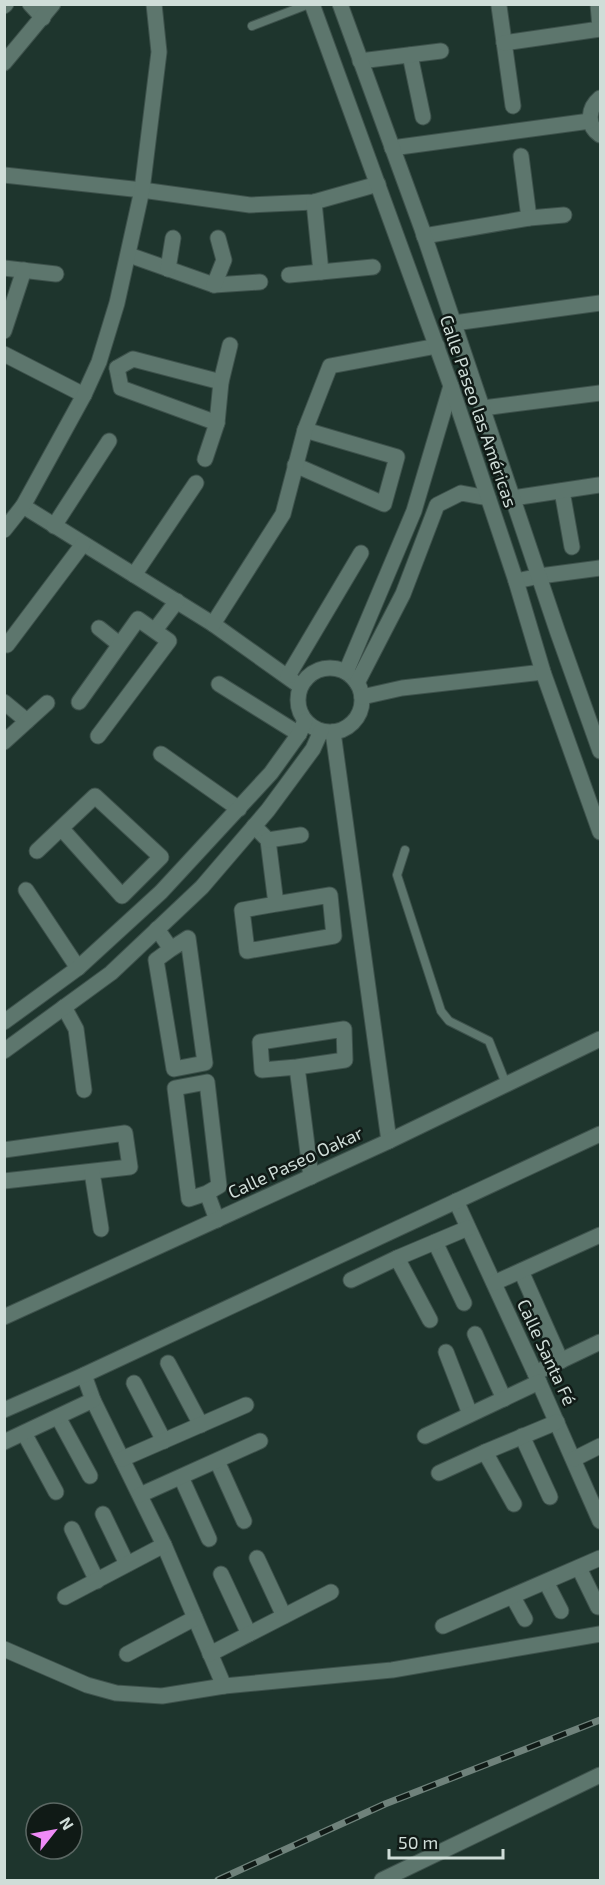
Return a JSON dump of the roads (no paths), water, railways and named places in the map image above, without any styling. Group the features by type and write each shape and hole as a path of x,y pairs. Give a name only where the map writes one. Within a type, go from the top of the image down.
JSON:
{"street":[{"path":"30,4 43,18"},
{"path":"4,63 53,4"},
{"path":"4,530 23,506 84,395 99,362 117,303 142,190 159,52 154,4"},
{"name":"Calle Paseo las Américas","path":"310,4 452,386 516,581 543,672 600,832"},
{"name":"Calle Paseo las Américas","path":"340,4 424,236 600,751"},
{"path":"504,43 600,29 598,4"},
{"path":"499,6 513,106"},
{"path":"360,61 441,51"},
{"path":"410,55 423,117"},
{"path":"600,98 591,109 590,121 600,135"},
{"path":"392,148 590,121"},
{"path":"521,156 529,218"},
{"path":"4,175 142,190 250,205 314,202 378,184"},
{"path":"314,202 321,272"},
{"path":"424,236 529,218 564,215"},
{"path":"168,269 172,238"},
{"path":"214,285 224,260 218,238"},
{"path":"129,255 214,285 260,282"},
{"path":"290,275 373,267"},
{"path":"4,268 56,274"},
{"path":"4,331 24,270"},
{"path":"422,303 445,297"},
{"path":"454,323 600,303"},
{"path":"205,459 217,423 221,382 230,345"},
{"path":"213,624 283,514 305,430 330,366 437,346"},
{"path":"4,354 84,395"},
{"path":"99,362 117,368 133,359 221,382"},
{"path":"117,368 121,388 217,423"},
{"path":"219,684 302,728 327,732 345,729 356,719 360,712 355,684 414,511 452,386"},
{"path":"483,408 600,393"},
{"path":"295,465 384,504 397,457 305,430"},
{"path":"54,526 109,441"},
{"path":"134,575 196,483"},
{"path":"513,498 599,485"},
{"path":"562,491 572,547"},
{"path":"355,684 403,594 437,505 461,494 488,498"},
{"path":"4,1022 78,968 160,892 271,773 302,728 294,681 213,624 23,506"},
{"path":"8,645 83,543"},
{"path":"294,681 361,553"},
{"path":"516,581 600,568"},
{"path":"155,630 177,602"},
{"path":"79,702 138,619 169,641 98,736"},
{"path":"99,628 119,644"},
{"path":"294,681 321,669 330,668 355,684 402,688 543,672"},
{"path":"4,702 27,721"},
{"path":"4,742 46,703"},
{"path":"4,1051 111,972 202,887 254,826 327,732"},
{"path":"327,732 389,1141"},
{"path":"161,754 239,808"},
{"path":"37,851 61,828 95,796 161,856 122,896 61,828"},
{"path":"254,826 268,840 276,904"},
{"path":"268,840 300,835"},
{"path":"144,874 160,892"},
{"path":"26,890 78,968"},
{"path":"330,895 334,936 247,951 242,910 276,904 330,895"},
{"path":"157,929 171,949"},
{"path":"188,939 205,1063 174,1068 156,960 171,949 188,939"},
{"path":"64,1007 76,1029 84,1090"},
{"path":"344,1029 345,1060 297,1067 262,1070 260,1042 344,1029"},
{"name":"Calle Paseo Oakar","path":"4,1317 389,1141 600,1039"},
{"path":"297,1067 311,1177"},
{"path":"207,1082 219,1186 207,1193 189,1199 175,1088 207,1082"},
{"path":"4,1150 125,1133 130,1167 4,1181"},
{"path":"4,1410 84,1375 600,1134"},
{"path":"92,1172 101,1229"},
{"path":"207,1193 217,1220"},
{"name":"Calle Santa Fé","path":"456,1201 600,1521"},
{"path":"351,1280 468,1228"},
{"path":"494,1283 600,1235"},
{"path":"435,1242 464,1303"},
{"path":"397,1258 430,1320"},
{"path":"521,1271 561,1361"},
{"path":"475,1334 504,1399"},
{"path":"425,1436 504,1399 561,1361 600,1342"},
{"path":"446,1352 470,1414"},
{"path":"168,1363 201,1425"},
{"path":"84,1375 93,1400 164,1545 224,1686"},
{"path":"134,1383 164,1441"},
{"path":"4,1442 93,1400"},
{"path":"122,1459 246,1405"},
{"path":"57,1417 90,1476"},
{"path":"440,1473 557,1422"},
{"path":"24,1433 56,1492"},
{"path":"522,1436 550,1497"},
{"path":"140,1495 260,1441"},
{"path":"574,1459 600,1446"},
{"path":"485,1452 514,1504"},
{"path":"217,1461 244,1521"},
{"path":"181,1477 209,1539"},
{"path":"104,1514 127,1564"},
{"path":"72,1529 97,1581"},
{"path":"65,1597 164,1545"},
{"path":"256,1558 284,1616"},
{"path":"442,1626 600,1558"},
{"path":"579,1568 598,1607"},
{"path":"221,1574 249,1634"},
{"path":"546,1582 561,1611"},
{"path":"210,1654 331,1592"},
{"path":"513,1597 525,1619"},
{"path":"127,1654 195,1618"},
{"path":"4,1649 87,1685 116,1692 162,1696 224,1686 392,1670 600,1634"},
{"path":"382,1881 600,1775"}],"lane":[{"path":"252,26 310,4"},
{"path":"405,850 397,874 441,1011 449,1021 489,1041 506,1084"}],"railway":[{"path":"218,1880 385,1804 600,1720"}]}
